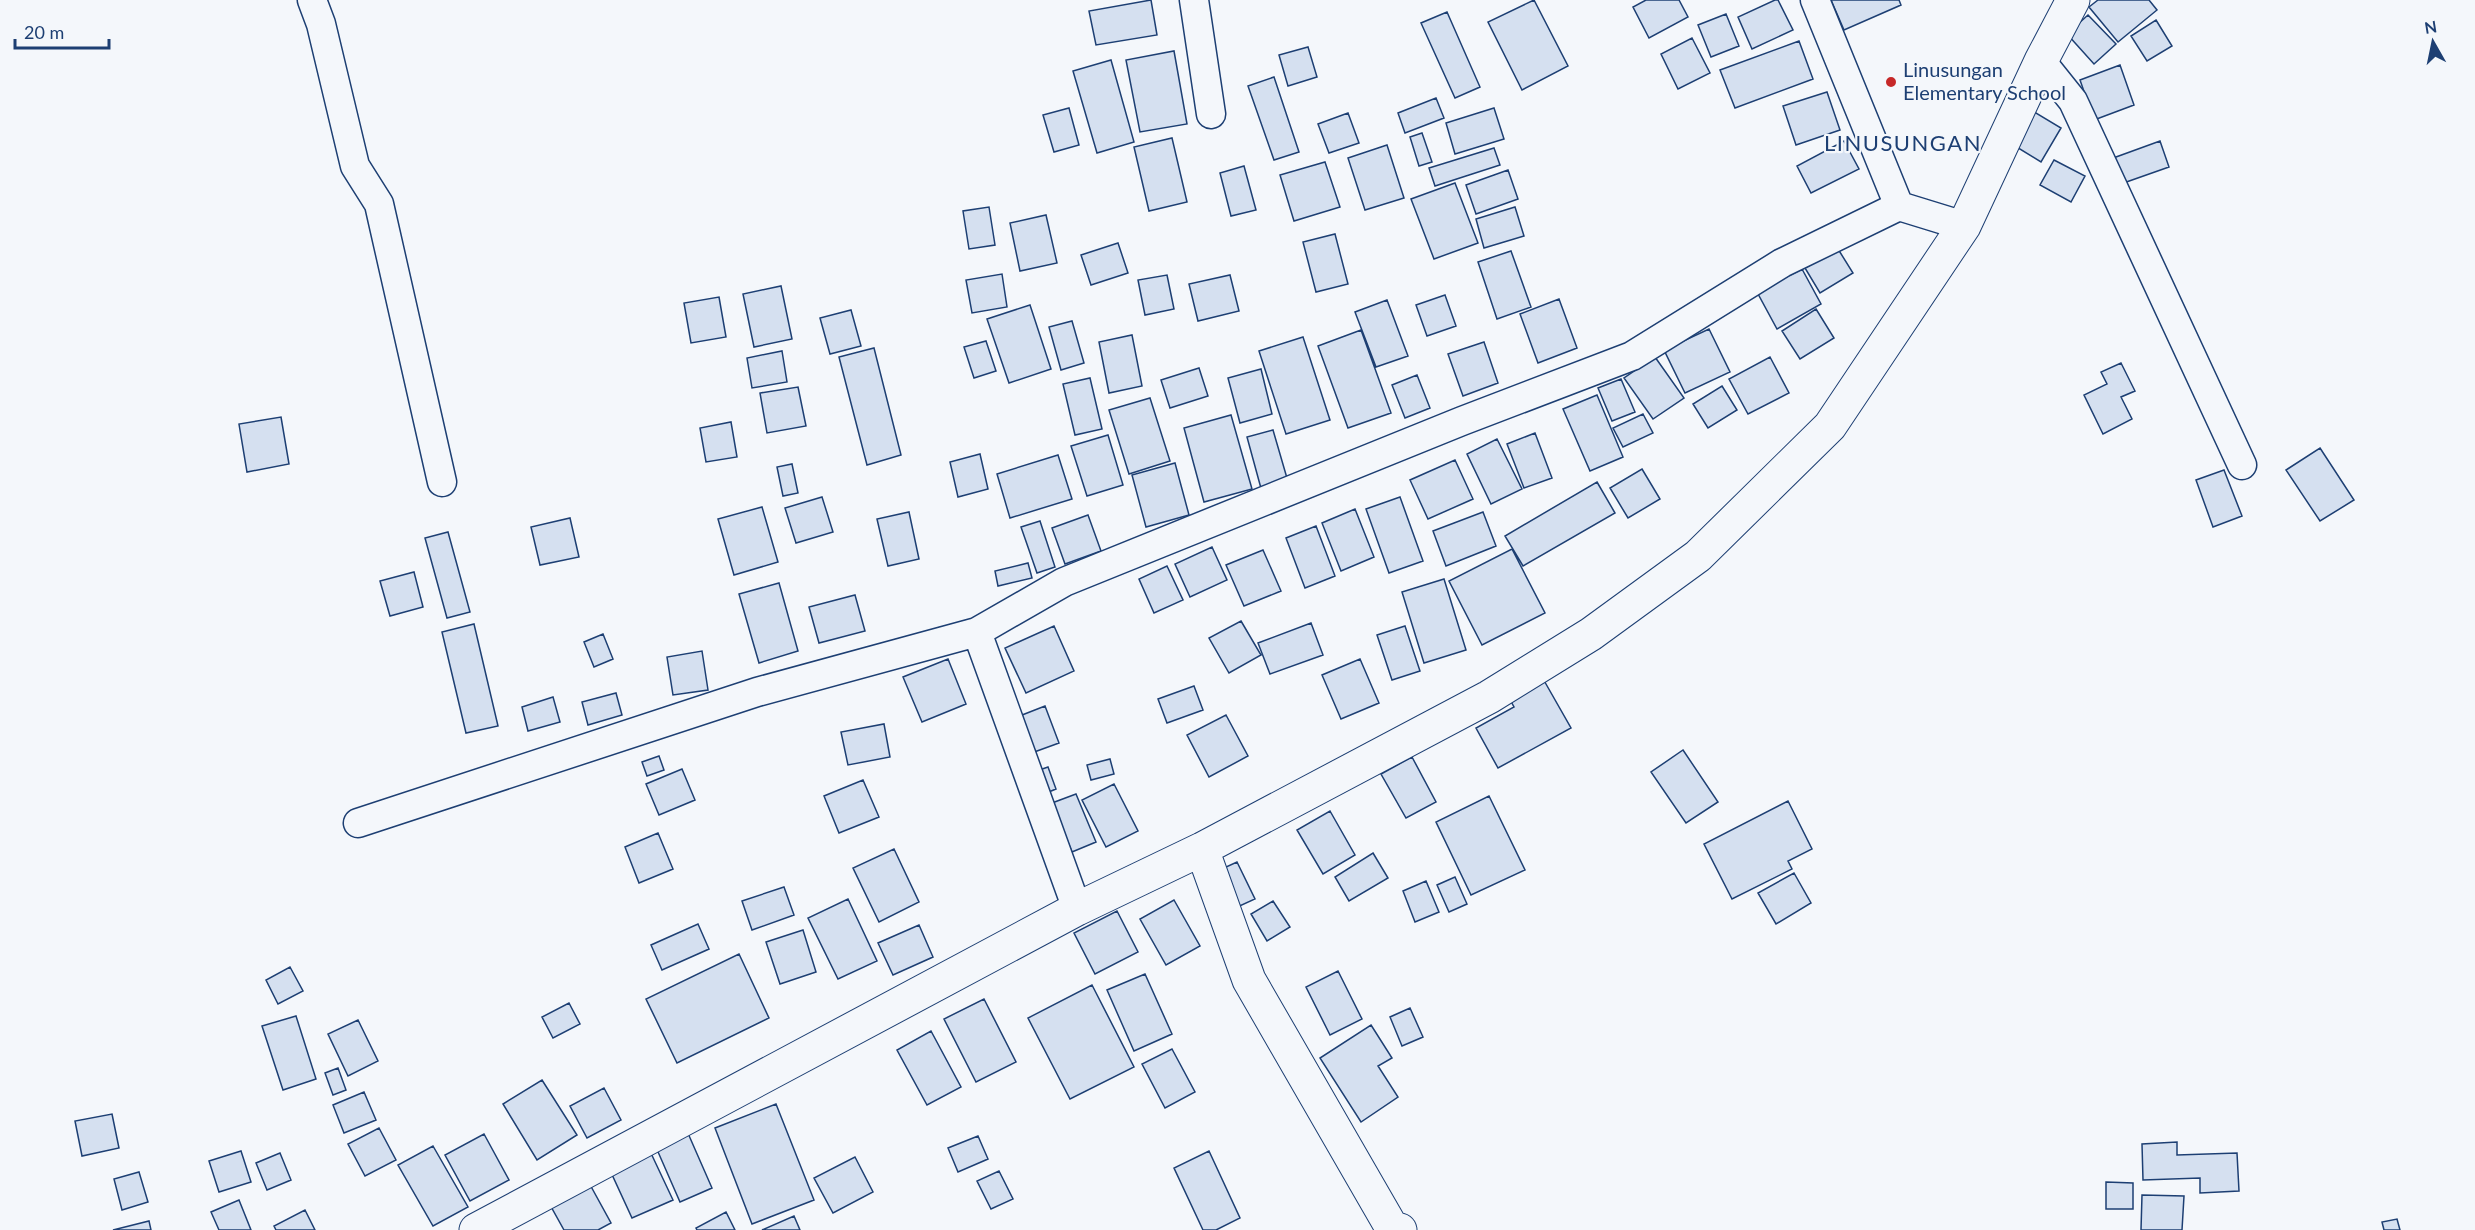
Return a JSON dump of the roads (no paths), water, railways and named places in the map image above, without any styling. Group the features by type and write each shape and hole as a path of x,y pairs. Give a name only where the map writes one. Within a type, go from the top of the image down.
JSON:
{"street":[{"path":"312,0 321,24 356,166 379,204 442,482"},
{"path":"1194,0 1211,114"},
{"path":"1815,0 1899,206"},
{"path":"476,1230 1077,909 1202,849 1489,697 1591,634 1698,556 1830,426 1964,226 2041,61 2073,0"},
{"path":"2041,61 2073,101 2242,465"},
{"path":"358,823 757,692 976,632 1064,582 1462,421 1632,356 1782,263 1899,206 1964,226"},
{"path":"976,632 1077,909"},
{"path":"1202,849 1249,980 1392,1228 1400,1230"}],"place":[{"name":"Linusungan Elementary School","path":"1891,82"}],"district":[{"name":"LINUSUNGAN","path":"1903,143"}]}
